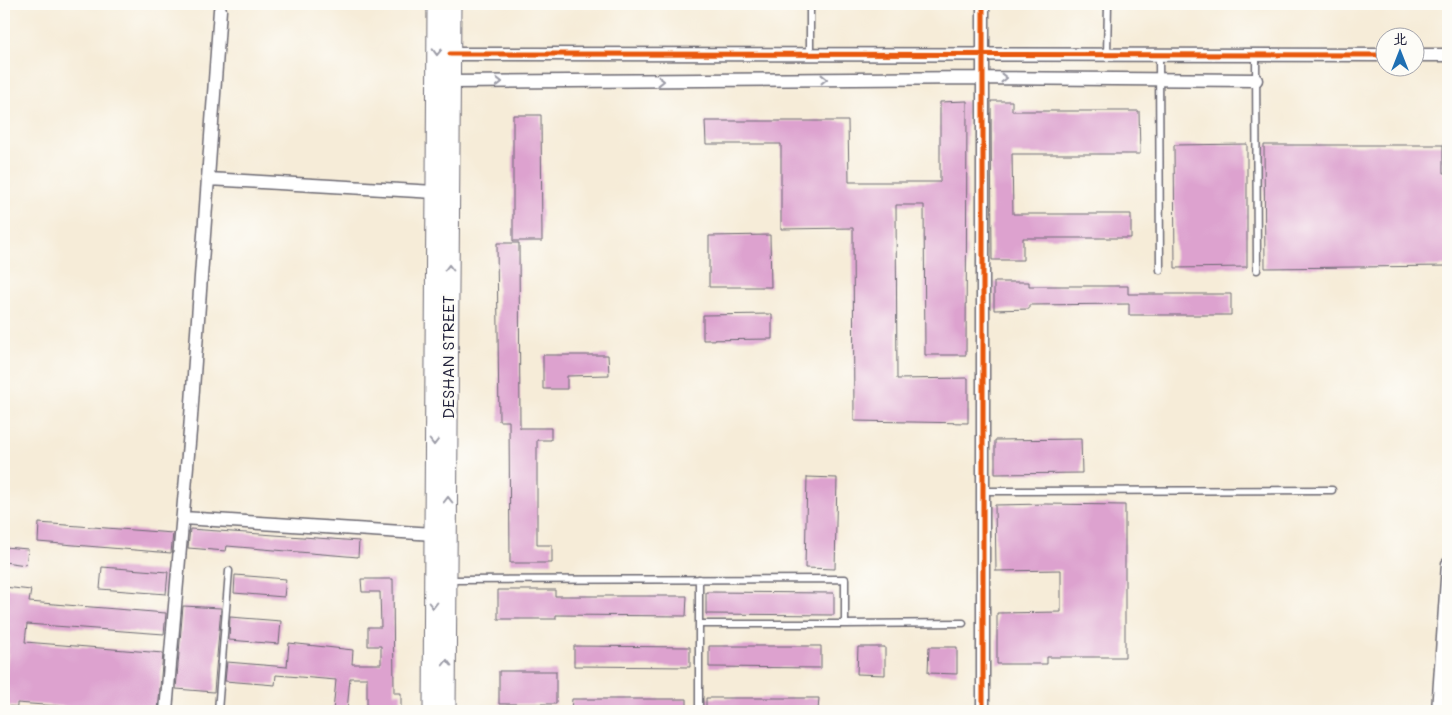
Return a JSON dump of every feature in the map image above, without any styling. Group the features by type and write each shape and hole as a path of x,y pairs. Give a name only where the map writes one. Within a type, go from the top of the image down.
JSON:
{"main road":[{"name":"DESHAN STREET","path":"433,711 437,4"},
{"name":"DESHAN STREET","path":"446,711 451,4"}],"street":[{"path":"983,4 983,711"},
{"path":"166,711 183,518 220,10"},
{"path":"450,54 1374,55"},
{"path":"1424,55 1448,55"},
{"path":"450,82 983,78 1256,80"},
{"path":"208,179 435,192"},
{"path":"183,518 434,534"},
{"path":"1438,711 1448,564"}],"lane":[{"path":"810,4 810,54"},
{"path":"1107,55 1108,4"},
{"path":"1159,55 1160,270"},
{"path":"1256,55 1257,270"},
{"path":"983,491 1332,490"},
{"path":"218,711 229,570"},
{"path":"699,711 700,579"},
{"path":"447,580 844,579 845,624"},
{"path":"699,624 963,623"}],"building":[{"path":"967,101 966,355 925,355 924,205 896,205 897,379 968,378 968,423 854,421 853,228 781,229 781,144 706,144 705,121 848,121 849,182 940,182 940,102"},
{"path":"991,101 1012,101 1012,111 1139,111 1140,154 1012,154 1013,214 1131,214 1131,238 1023,238 1023,260 992,260"},
{"path":"513,115 541,115 542,241 513,241"},
{"path":"1247,144 1247,267 1175,268 1174,145"},
{"path":"1264,145 1443,145 1443,173 1448,173 1448,266 1265,268"},
{"path":"770,235 771,287 709,287 709,236"},
{"path":"497,243 519,243 520,428 551,428 551,440 537,440 537,545 552,545 552,563 510,563 509,421 499,421"},
{"path":"994,282 1029,282 1029,286 1128,286 1128,294 1231,294 1231,315 1129,315 1129,304 1029,305 1029,309 994,310"},
{"path":"772,314 772,339 703,340 703,315"},
{"path":"543,355 608,355 609,375 567,376 567,389 543,389"},
{"path":"1081,439 1082,473 995,474 995,440"},
{"path":"807,477 837,478 835,569 805,568"},
{"path":"995,505 1125,505 1125,657 1047,657 1047,664 997,664 997,613 1061,612 1061,570 996,571"},
{"path":"39,523 173,533 171,553 38,542"},
{"path":"190,529 359,541 358,557 227,546 226,551 188,548"},
{"path":"4,547 28,549 26,565 4,562"},
{"path":"102,567 168,572 166,594 100,589"},
{"path":"235,575 286,579 284,597 234,593"},
{"path":"361,579 393,579 394,693 401,693 401,711 367,711 367,678 350,678 347,711 333,711 336,680 276,675 275,685 225,681 227,662 287,667 289,643 353,650 352,664 381,664 381,646 368,646 368,627 381,627 380,592 362,592"},
{"path":"4,587 31,590 29,602 166,613 164,634 27,624 25,642 163,653 158,711 125,711 17,703 17,707 4,706 9,636 4,635"},
{"path":"498,590 555,590 555,596 687,596 686,616 556,615 556,619 498,619"},
{"path":"706,592 834,593 834,615 706,614"},
{"path":"183,606 221,608 214,692 176,689"},
{"path":"230,617 281,621 279,644 229,640"},
{"path":"574,646 690,647 690,667 574,666"},
{"path":"709,646 821,646 821,668 709,667"},
{"path":"858,647 885,647 885,675 857,674"},
{"path":"929,647 957,647 957,674 928,673"},
{"path":"499,671 556,671 556,704 499,704"},
{"path":"706,698 819,698 818,711 706,711"},
{"path":"572,699 687,699 687,711 571,711"}],"cycle path":[{"path":"983,4 983,711"},
{"path":"450,54 1374,55"}]}
